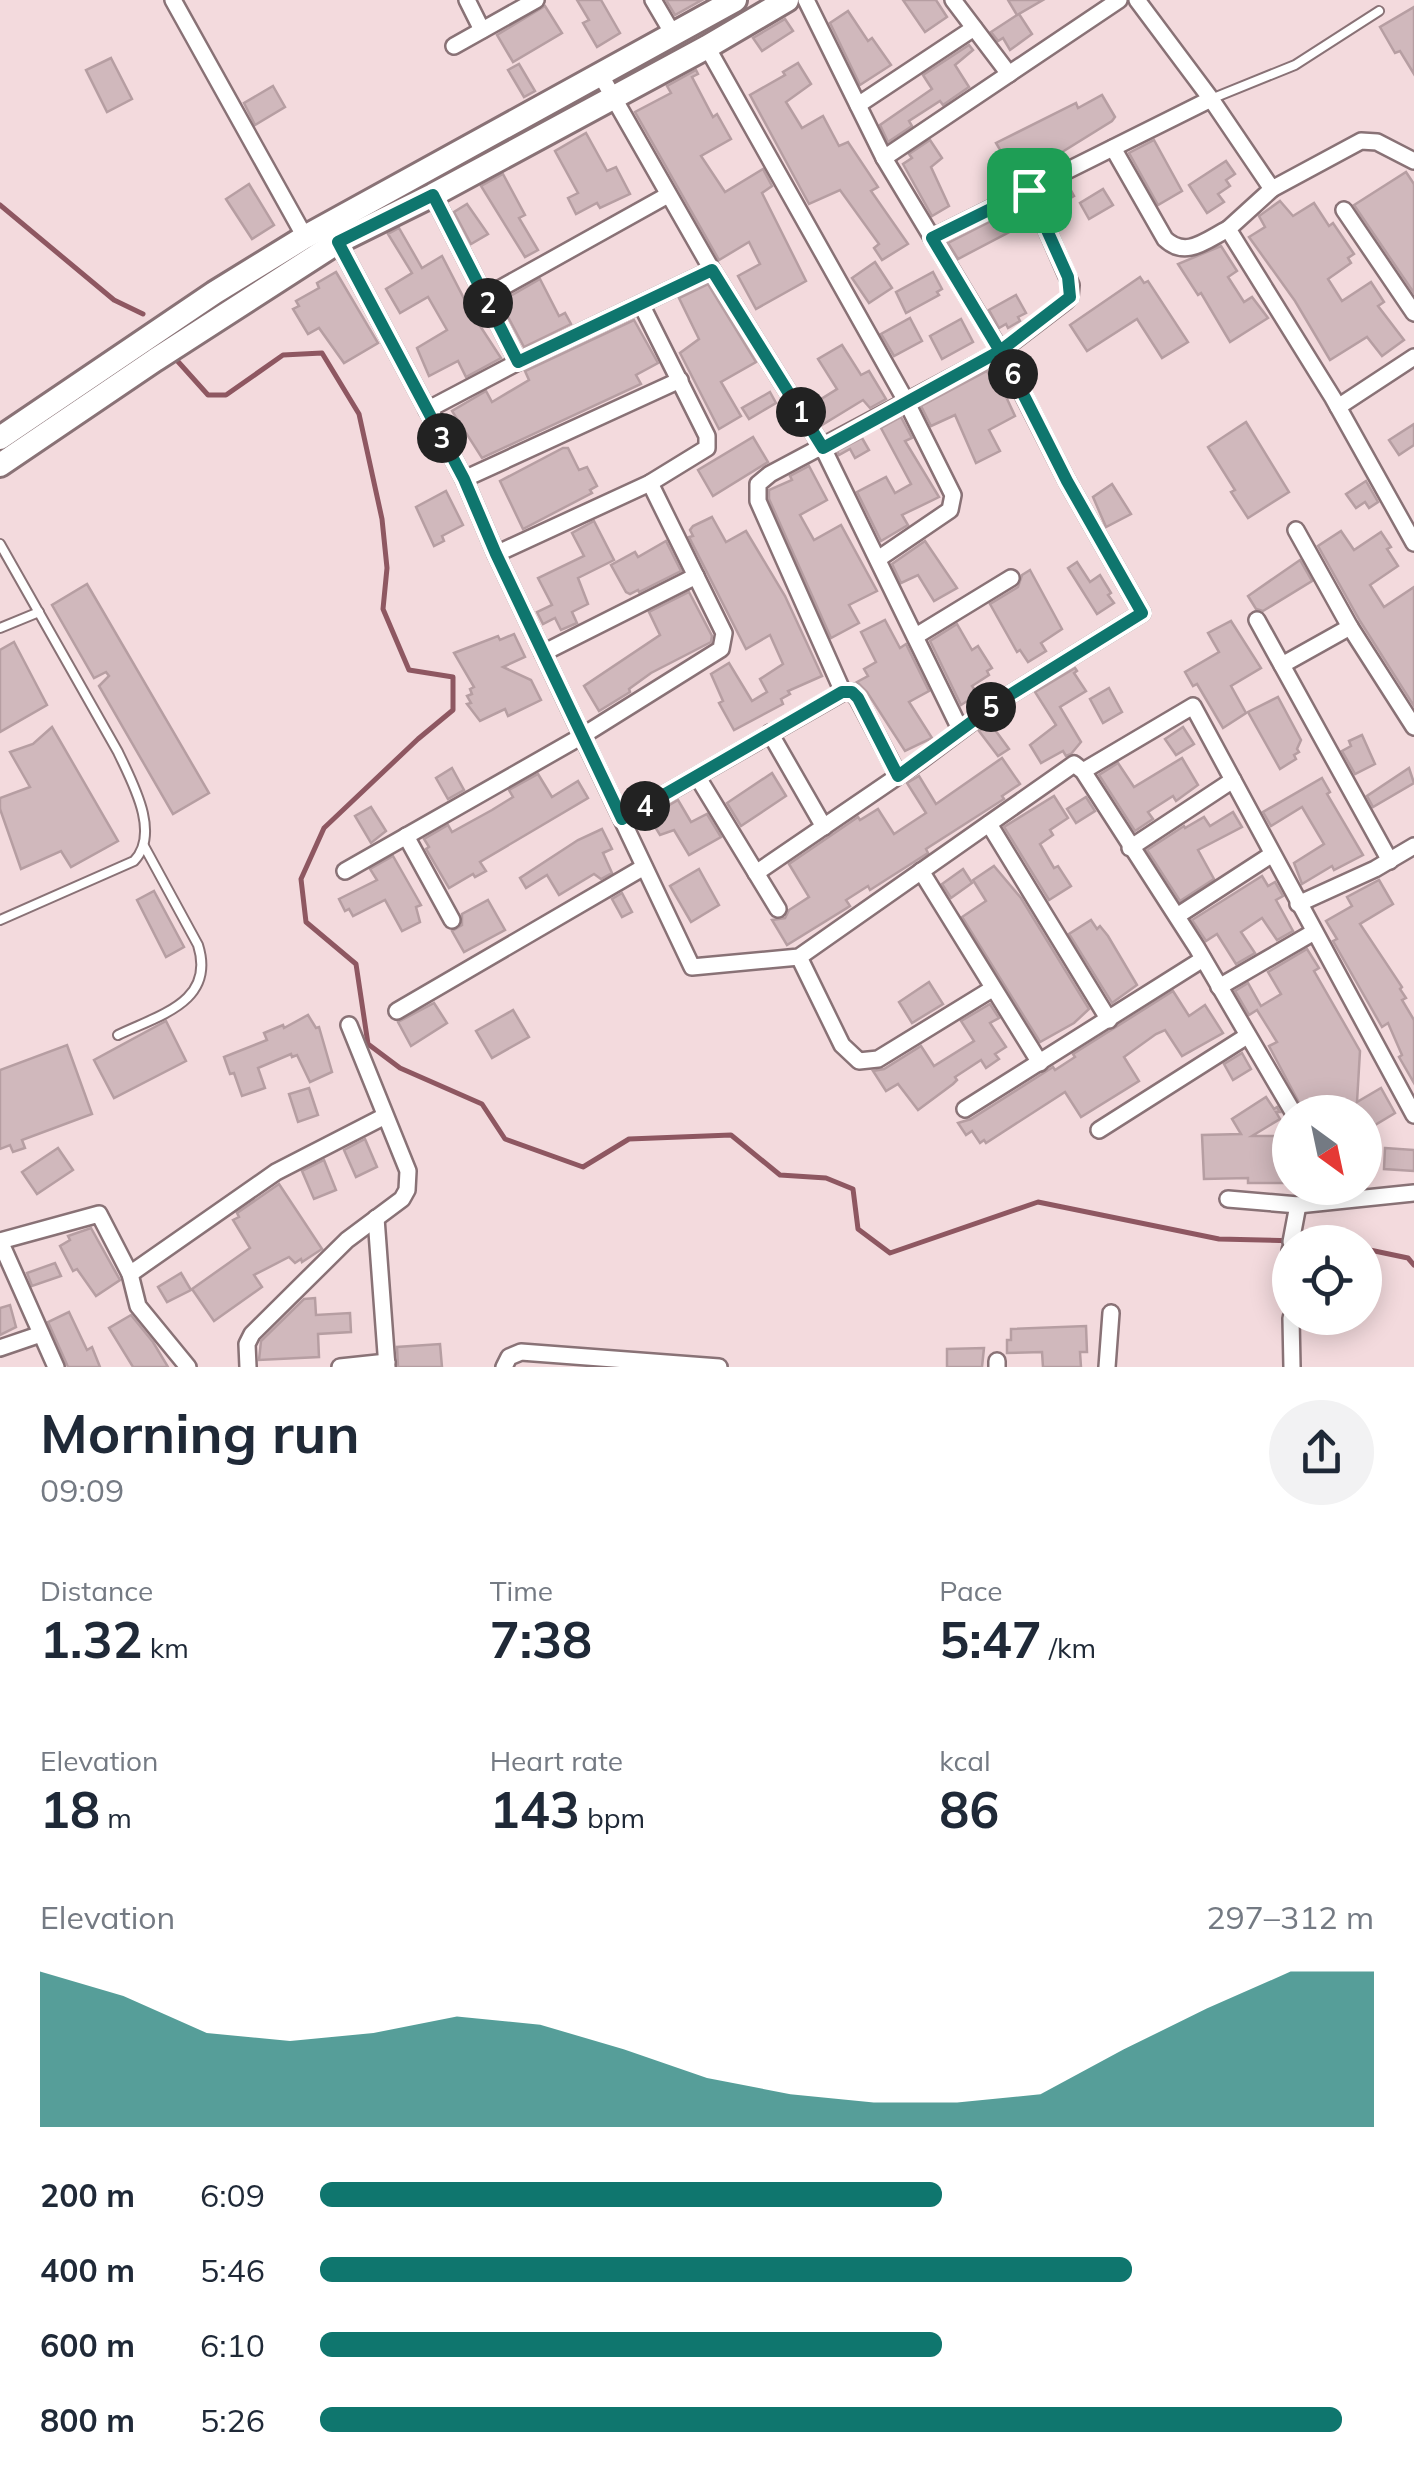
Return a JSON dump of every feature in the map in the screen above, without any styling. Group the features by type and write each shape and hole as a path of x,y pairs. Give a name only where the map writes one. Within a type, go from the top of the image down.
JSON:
{"main road":[{"path":"0,465 304,237 734,0"},
{"path":"0,438 169,336 707,47 787,0"}],"street":[{"path":"173,0 304,237"},
{"path":"467,0 482,30"},
{"path":"454,46 536,0"},
{"path":"654,0 673,34"},
{"path":"756,874 960,729 1142,613 1067,481 1000,351 884,158 806,0"},
{"path":"953,0 1010,74"},
{"path":"884,158 1119,0"},
{"path":"1137,0 1211,98 1272,189"},
{"path":"858,105 974,28"},
{"path":"707,47 906,401 954,500 944,515 878,559"},
{"path":"600,74 712,270 823,448 960,729"},
{"path":"932,238 1211,98"},
{"path":"1113,148 1165,239 1173,247 1188,250 1228,229 1272,189 1361,141 1377,142 1414,161"},
{"path":"842,692 756,494 758,484 1000,351 1066,301 1071,292 1068,277 1029,190"},
{"path":"433,195 518,362"},
{"path":"485,297 668,195"},
{"path":"1344,210 1414,313"},
{"path":"1228,229 1338,407 1414,544"},
{"path":"338,242 464,479 692,967 799,956 1074,764 1177,916 1282,1095"},
{"path":"427,410 712,270"},
{"path":"496,554 650,484 698,455 708,444 708,436 641,304"},
{"path":"1338,407 1414,357"},
{"path":"464,479 680,380"},
{"path":"346,871 582,736 721,649 724,632 650,484"},
{"path":"1296,530 1350,627 1414,728"},
{"path":"542,653 696,576"},
{"path":"916,636 1011,578"},
{"path":"1257,620 1390,860"},
{"path":"1282,665 1350,627"},
{"path":"622,819 842,692 852,692 858,698 898,776"},
{"path":"1083,772 1193,706 1414,1115"},
{"path":"770,734 824,827"},
{"path":"697,776 778,909"},
{"path":"1130,848 1233,780"},
{"path":"989,824 1109,1020"},
{"path":"406,836 452,920"},
{"path":"1298,904 1414,846"},
{"path":"1177,916 1272,856"},
{"path":"396,1011 644,866"},
{"path":"921,871 1040,1062"},
{"path":"1220,986 1314,932"},
{"path":"799,956 842,1044 859,1061 878,1059 992,989"},
{"path":"965,1109 1203,959"},
{"path":"248,1367 246,1344 252,1334 346,1240 402,1199 410,1180 349,1025"},
{"path":"1099,1130 1247,1036"},
{"path":"130,1274 276,1172 385,1116"},
{"path":"1382,1194 1414,1194"},
{"path":"1228,1199 1272,1202"},
{"path":"56,1367 0,1241 99,1214 130,1274 138,1306 188,1367"},
{"path":"340,1367 387,1364 376,1218"},
{"path":"1108,1367 1111,1313"},
{"path":"0,1348 41,1334"},
{"path":"1291,1335 1292,1367"},
{"path":"504,1367 508,1357 522,1352 618,1363 719,1367"}],"lane":[{"path":"1211,98 1295,65 1380,12"},
{"path":"0,544 133,784 144,822 144,846 198,944 200,978 186,1001 118,1035"},
{"path":"0,628 38,612"},
{"path":"0,920 130,863 144,846"}],"building":[{"path":"577,0 601,0 620,33 597,47 583,23 589,20"},
{"path":"666,0 702,0 675,15"},
{"path":"903,0 936,0 947,17 925,32"},
{"path":"1008,0 1043,0 1019,14 1032,34 1010,50 1003,38 998,41 991,32 1017,15"},
{"path":"545,6 562,33 513,62 497,35"},
{"path":"1414,7 1414,74 1400,51 1395,53 1380,27"},
{"path":"848,11 868,41 872,38 891,65 860,85 830,23"},
{"path":"785,19 793,31 762,51 753,38"},
{"path":"969,45 973,50 955,65 969,87 909,121 912,126 888,142 880,125 932,89 923,75"},
{"path":"111,58 132,99 107,112 86,70"},
{"path":"798,63 811,84 786,102 802,128 823,116 839,146 848,142 878,187 871,191 908,244 882,260 874,248 879,244 840,190 809,204 750,95"},
{"path":"519,64 535,91 524,97 508,70"},
{"path":"696,70 698,74 692,77 713,117 717,114 731,139 701,156 725,192 763,169 772,186 762,193 806,281 756,309 738,276 760,264 749,242 719,260 635,112 671,93 667,86"},
{"path":"273,86 285,107 255,125 244,103"},
{"path":"1102,95 1115,117 1112,121 1054,157 1051,152 1038,159 1036,156 1012,170 996,143 1076,103 1078,108"},
{"path":"586,133 607,171 616,167 630,194 600,208 597,203 576,214 568,198 578,193 555,151"},
{"path":"930,140 942,158 931,167 949,206 932,216 903,164 912,158 909,154"},
{"path":"1154,140 1182,191 1158,205 1129,153"},
{"path":"1226,161 1235,174 1226,180 1230,186 1218,194 1224,202 1207,213 1189,185"},
{"path":"1406,172 1414,184 1414,293 1354,205"},
{"path":"503,174 525,215 519,218 538,250 525,257 481,186"},
{"path":"1067,183 1074,196 1053,208 1045,194"},
{"path":"249,184 274,225 252,239 226,199"},
{"path":"1103,189 1113,205 1089,219 1080,203"},
{"path":"1280,201 1293,216 1314,203 1329,226 1333,223 1354,254 1348,258 1351,263 1328,279 1342,301 1371,282 1384,302 1378,306 1404,340 1382,356 1367,337 1330,360 1295,301 1249,237 1265,227 1259,216"},
{"path":"467,204 488,234 471,244 454,212"},
{"path":"1011,211 1015,229 958,259 948,243"},
{"path":"399,228 422,268 442,256 501,358 466,377 458,361 429,376 417,348 447,330 428,297 400,313 386,289 412,273 388,234"},
{"path":"1221,246 1237,271 1228,277 1244,302 1252,297 1268,318 1230,342 1201,293 1198,295 1178,264"},
{"path":"875,262 892,288 869,303 852,278"},
{"path":"336,272 378,343 344,363 319,328 308,334 293,309 299,306 296,301"},
{"path":"933,272 942,289 937,292 939,295 906,313 896,292"},
{"path":"1140,277 1144,283 1148,281 1188,342 1162,358 1137,319 1087,351 1070,325"},
{"path":"540,279 559,316 565,313 571,324 524,347 500,302"},
{"path":"708,284 756,362 721,382 741,416 719,429 680,353 699,339 679,298"},
{"path":"1016,295 1026,313 1008,328 1006,324 999,328 989,310"},
{"path":"910,318 922,341 894,356 881,334"},
{"path":"961,319 973,342 942,359 930,336"},
{"path":"634,320 658,363 636,375 641,384 482,458 452,411 486,391 492,402 529,380 525,371"},
{"path":"842,345 861,375 869,371 886,399 870,408 863,400 822,425 810,406 837,389 818,359"},
{"path":"987,371 990,376 995,373 1015,416 989,430 1000,451 976,463 955,415 931,426 921,406"},
{"path":"770,392 776,403 749,419 742,408"},
{"path":"901,417 912,438 905,441 939,497 902,515 908,525 881,541 857,492 886,477 895,493 911,484 881,428"},
{"path":"1246,422 1289,492 1248,518 1208,447"},
{"path":"1414,424 1414,445 1399,455 1389,440"},
{"path":"753,437 768,462 713,496 698,470"},
{"path":"862,438 869,450 855,458 850,449 839,455 837,451"},
{"path":"568,448 579,470 587,467 597,486 590,490 592,493 523,529 500,481"},
{"path":"809,466 827,500 800,515 814,540 841,525 877,591 849,605 859,623 831,638 769,499 769,490 792,480 790,476"},
{"path":"1366,481 1378,502 1369,508 1365,502 1356,508 1346,494"},
{"path":"1112,484 1131,514 1106,527 1093,497"},
{"path":"446,491 463,525 442,536 444,541 434,546 416,507"},
{"path":"712,517 726,542 746,531 785,596 822,676 788,691 790,694 781,699 783,704 734,730 719,703 723,701 711,674 729,663 752,701 767,692 760,679 783,664 770,635 746,649 689,537 693,536 693,526"},
{"path":"594,521 614,560 578,578 588,604 572,612 577,623 561,630 555,618 543,624 537,612 552,605 538,578 584,556 572,533"},
{"path":"1341,531 1354,550 1381,532 1391,547 1387,549 1398,566 1370,585 1384,607 1414,587 1414,706 1318,546"},
{"path":"666,541 681,571 639,592 626,592 611,565 635,552 638,557"},
{"path":"925,541 957,588 934,601 918,575 901,583 892,564"},
{"path":"1300,560 1312,581 1263,611 1256,609 1248,596"},
{"path":"1077,562 1090,582 1100,575 1111,593 1108,595 1114,603 1097,614 1068,568"},
{"path":"1030,570 1062,629 1041,643 1046,651 1028,662 1020,650 1017,652 990,604 1018,587 1022,575"},
{"path":"87,584 209,793 173,814 99,686 109,676 106,672 94,678 52,605"},
{"path":"689,592 712,636 711,642 651,673 599,711 584,686 660,635 649,612"},
{"path":"885,620 900,648 906,644 929,691 909,702 932,738 905,751 857,682 868,676 864,669 876,662 861,632"},
{"path":"1231,621 1261,668 1231,686 1246,713 1223,728 1197,684 1193,686 1185,672 1219,652 1208,633"},
{"path":"957,624 972,650 978,646 992,668 987,671 989,675 972,686 978,694 961,705 930,641"},
{"path":"514,634 525,657 503,667 531,680 541,700 508,716 505,709 480,721 467,704 471,703 467,696 474,687 454,653"},
{"path":"14,642 47,705 0,732 0,650"},
{"path":"1075,668 1074,673 1086,691 1060,707 1081,742 1071,754 1066,756 1063,751 1041,763 1030,745 1056,725 1035,692"},
{"path":"1109,688 1122,712 1103,723 1090,699"},
{"path":"1278,697 1301,740 1296,759 1280,769 1248,712"},
{"path":"990,723 1009,749 998,756 979,731"},
{"path":"52,727 118,841 71,867 61,851 21,869 0,809 0,798 30,787 10,752 33,744"},
{"path":"1183,727 1194,744 1176,755 1165,739"},
{"path":"1362,735 1375,764 1355,774 1342,751 1351,746 1349,741"},
{"path":"1002,758 1020,784 1002,796 1004,799 926,849 928,853 870,890 868,886 846,900 850,906 787,945 772,920 785,918 789,910 809,897 789,864 858,817 860,820 878,809 894,834 926,813 907,783 919,776 936,804"},
{"path":"1182,758 1198,785 1176,801 1173,796 1148,812 1153,819 1135,831 1099,775 1118,763 1134,787"},
{"path":"452,768 464,790 448,799 436,778"},
{"path":"1409,768 1414,783 1373,807 1367,796"},
{"path":"772,773 786,796 741,826 727,803"},
{"path":"538,774 552,797 578,781 588,798 480,862 486,871 449,888 424,839 448,825 452,832 492,810 513,797 509,790"},
{"path":"1322,778 1330,792 1327,794 1363,855 1334,870 1332,866 1302,884 1294,863 1324,844 1302,807 1271,826 1263,812"},
{"path":"1054,796 1068,818 1050,830 1053,835 1040,844 1071,886 1049,900 1004,827"},
{"path":"1086,797 1095,811 1076,823 1067,809"},
{"path":"678,800 691,822 707,814 721,837 689,855 674,830 660,835 649,817"},
{"path":"371,807 386,831 371,843 355,816"},
{"path":"1233,812 1242,827 1198,850 1214,879 1180,901 1147,850 1204,817 1210,826"},
{"path":"602,829 612,849 603,853 612,873 601,879 594,874 559,895 547,875 526,888 520,878"},
{"path":"393,856 421,905 416,907 420,922 402,931 385,900 353,916 339,899 377,880 370,869"},
{"path":"994,866 1021,898 1089,1009 1074,1023 1040,1042 962,917 986,901 973,880"},
{"path":"699,869 719,905 691,922 670,886"},
{"path":"963,869 972,883 951,898 942,884"},
{"path":"1262,876 1268,886 1275,882 1283,896 1276,900 1293,931 1277,940 1262,918 1241,932 1255,953 1236,964 1217,934 1206,941 1192,920"},
{"path":"1379,880 1393,904 1360,924 1402,987 1406,998 1402,1000 1414,1020 1414,1083 1399,1057 1402,1055 1388,1023 1382,1027 1333,941 1337,939 1326,921 1352,906 1347,897"},
{"path":"154,891 184,947 166,957 137,900"},
{"path":"622,893 632,912 622,917 612,899"},
{"path":"488,900 505,930 464,952 452,931 462,925 462,914"},
{"path":"1091,920 1108,936 1137,985 1112,1003 1069,934"},
{"path":"1307,949 1319,968 1314,971 1360,1051 1357,1095 1295,1095 1269,1046 1277,1042 1257,1010 1249,1015 1235,991 1248,983 1261,1006 1281,994 1268,972"},
{"path":"929,982 943,1004 912,1023 899,1002"},
{"path":"1173,991 1189,1016 1205,1005 1223,1033 1182,1056 1165,1030 1156,1034 1124,1057 1139,1081 1081,1117 1065,1092 986,1143 980,1143 972,1131 966,1135 958,1123 971,1119 1053,1067 1055,1070 1075,1057 1073,1054"},
{"path":"434,1003 447,1023 411,1046 398,1022"},
{"path":"990,1004 999,1018 990,1023 1006,1047 995,1054 999,1059 986,1068 981,1060 918,1110 898,1084 886,1091 873,1071 884,1069 921,1046 934,1066 974,1041 961,1021"},
{"path":"513,1010 529,1037 492,1058 476,1031"},
{"path":"308,1015 319,1027 332,1072 310,1082 297,1055 291,1054 258,1068 265,1088 242,1096 224,1057 267,1040 264,1033"},
{"path":"166,1021 186,1061 114,1098 94,1060"},
{"path":"67,1045 92,1114 22,1140 25,1148 13,1152 10,1145 0,1149 0,1070"},
{"path":"1242,1053 1251,1069 1233,1080 1224,1064"},
{"path":"309,1088 318,1115 298,1122 289,1094"},
{"path":"1381,1088 1395,1113 1382,1121 1382,1095 1369,1095"},
{"path":"1266,1097 1272,1106 1272,1124 1252,1136 1272,1136 1272,1183 1248,1183 1248,1178 1204,1179 1202,1135 1241,1134 1232,1119"},
{"path":"365,1139 377,1167 356,1177 344,1150"},
{"path":"58,1148 73,1170 37,1194 22,1172"},
{"path":"1385,1148 1414,1150 1414,1171 1384,1169"},
{"path":"324,1160 336,1190 314,1199 302,1171"},
{"path":"279,1184 322,1249 302,1262 301,1259 295,1263 289,1257 254,1275 262,1287 214,1321 192,1289 250,1248 233,1220 239,1217 237,1213"},
{"path":"91,1228 120,1280 96,1296 77,1269 73,1271 60,1246 70,1240 68,1236"},
{"path":"55,1263 61,1276 32,1286 27,1273"},
{"path":"181,1273 191,1290 167,1302 158,1287"},
{"path":"315,1298 316,1315 350,1313 351,1332 318,1334 319,1357 259,1360 261,1341 304,1299"},
{"path":"10,1305 16,1327 0,1335 0,1308"},
{"path":"69,1312 100,1367 68,1367 48,1322"},
{"path":"131,1315 168,1367 133,1367 109,1328"},
{"path":"1086,1326 1087,1352 1080,1352 1081,1367 1043,1367 1042,1352 1007,1353 1011,1329"},
{"path":"440,1344 442,1367 398,1367 397,1347"},
{"path":"984,1348 982,1367 947,1367 947,1349"}],"waterway":[{"path":"0,205 114,300 143,314"},
{"path":"173,356 208,395 226,395 283,355 322,353 359,414 382,519 387,568 383,609 409,670 453,677 453,710 324,828 301,879 306,922 356,964 368,1044 400,1068 482,1104 505,1139 583,1167 629,1139 731,1135 780,1175 826,1178 853,1189 858,1229 890,1253 1038,1202 1219,1239 1272,1240"},
{"path":"1382,1253 1408,1258 1414,1265"}],"route":[{"path":"1029,190 932,238 1000,351 1004,356 1067,481 1142,613 1000,701 898,776 858,698 852,692 842,692 622,819 464,479 338,242 433,195 518,362 712,270 823,448 1000,351 1070,297 1068,277 1029,190"}]}
